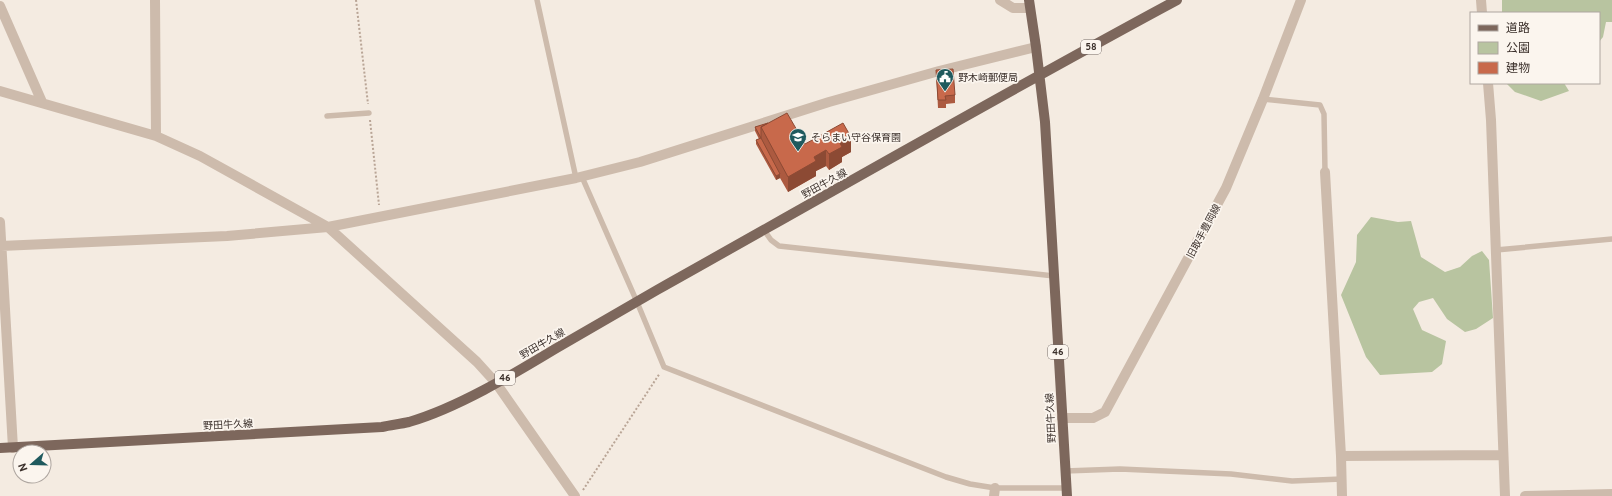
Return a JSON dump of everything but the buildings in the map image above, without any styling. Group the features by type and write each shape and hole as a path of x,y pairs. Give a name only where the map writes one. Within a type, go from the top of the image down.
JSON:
{"main road":[{"name":"58","path":"1040,75 1178,0"},
{"name":"野田牛久線","path":"1030,4 1045,122 1067,492"},
{"name":"野田牛久線","path":"52,446 382,427 409,422 457,402 496,383 1040,75"},
{"name":"野田牛久線","path":"0,448 12,448"}],"street":[{"path":"156,0 156,136"},
{"path":"1000,0 1013,8 1030,4"},
{"name":"旧取手豊岡線","path":"1062,418 1093,418 1105,412 1226,188 1263,99 1301,0"},
{"path":"1481,0 1482,12"},
{"path":"0,6 42,102"},
{"path":"1,246 227,236 328,227 579,177 640,162 829,102 939,71 1036,47"},
{"path":"1488,84 1491,120 1505,496"},
{"path":"0,91 156,136 200,156 328,227 478,362 496,383 575,496"},
{"path":"1325,172 1342,496"},
{"path":"0,222 13,444"},
{"path":"1341,456 1503,455"},
{"path":"1525,496 1612,494"}],"lane":[{"path":"538,0 579,177 637,302 664,367 946,477 994,492 1067,492"},
{"path":"1263,99 1320,104 1324,114 1325,172"},
{"path":"327,116 369,113"},
{"path":"764,230 771,240 780,246 1054,276"},
{"path":"1496,250 1612,239"},
{"path":"1065,471 1120,469 1231,474 1292,481 1342,479"}],"path":[{"path":"579,496 664,367"}],"green space":[{"path":"1502,0 1612,0 1612,22 1606,22 1603,37 1600,41 1600,12 1502,12"},
{"path":"1507,84 1565,84 1569,91 1541,101 1515,92"},
{"path":"1371,217 1398,222 1411,221 1421,257 1445,272 1460,267 1472,256 1482,251 1489,260 1493,318 1476,329 1465,332 1447,319 1433,298 1419,302 1413,309 1422,330 1446,341 1442,364 1432,372 1380,375 1366,357 1341,295 1356,262 1357,235"}],"place":[{"name":"野木崎郵便局","path":"945,92"},
{"name":"そらまい守谷保育園","path":"798,152"}]}
